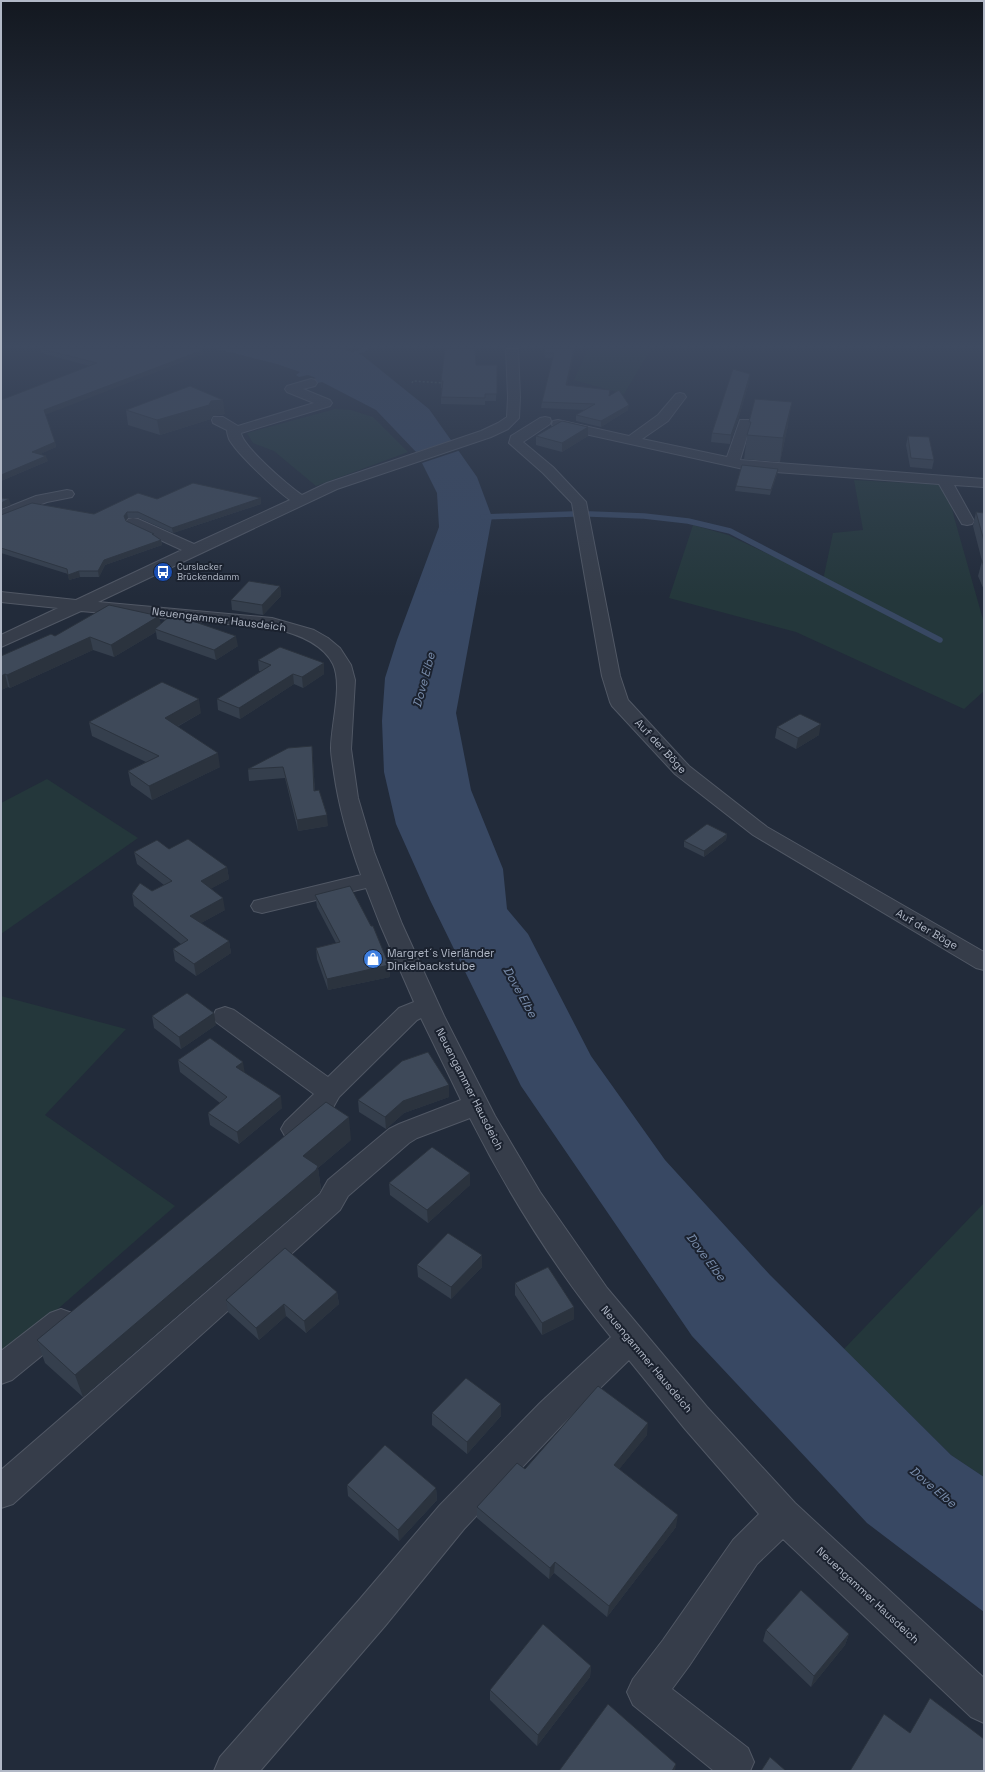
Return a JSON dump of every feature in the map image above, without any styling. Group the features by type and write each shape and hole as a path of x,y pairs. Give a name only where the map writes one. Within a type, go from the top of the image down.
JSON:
{"street":[{"path":"235,432 235,438 241,446 285,490 300,500"},
{"path":"1,642 332,486 465,442 489,432"},
{"name":"Auf der Böge","path":"528,432 516,439 516,443 548,470 579,502 611,676 619,702 654,738 682,770 760,831 984,962"},
{"path":"593,432 748,466 984,483"},
{"path":"631,440 643,432"},
{"path":"732,463 742,432"},
{"path":"944,480 967,521"},
{"path":"1,515 58,494 67,494"},
{"path":"133,522 194,550"},
{"name":"Neuengammer Hausdeich","path":"1,598 271,623 307,634 326,645 336,655 345,670 346,680 341,749 348,798 354,824 391,924 428,1006 477,1105 530,1200 596,1297 696,1418 784,1515 984,1704"},
{"path":"262,906 374,879"},
{"path":"277,1144 322,1104 329,1091 408,1014 428,1006"},
{"path":"225,1016 329,1091"},
{"path":"1,1492 330,1202 338,1188 399,1136 408,1131 477,1105"},
{"path":"1,1370 80,1306"},
{"path":"234,1771 372,1613 452,1517 550,1414 631,1338"},
{"path":"734,1762 646,1692 676,1653 745,1552 784,1515"}],"green space":[{"path":"252,432 388,432 408,452 316,486 274,451 253,443 247,433"},
{"path":"854,480 947,485 954,517 984,623 984,691 964,709 796,632 669,598 693,525 728,535 823,580 833,533 863,530"},
{"path":"47,779 138,838 1,934 1,803"},
{"path":"1,996 126,1029 45,1115 175,1206 1,1359"},
{"path":"984,1203 984,1477 951,1455 844,1349"}],"water":[{"name":"Dove Elbe","path":"397,432 445,432 477,477 492,517 456,713 471,790 503,869 507,909 528,934 591,1056 665,1160 770,1275 951,1455 984,1477 984,1612 867,1523 692,1336 521,1086 430,900 396,824 384,772 382,721 385,678 397,640 439,527 437,493 417,453"}],"pier":[{"path":"454,440 461,450 419,464 413,453"}],"building":[{"path":"1,432 51,432 55,442 32,452 46,456 1,475"},
{"path":"543,432 580,432 562,443 536,436"},
{"path":"712,432 732,432 731,435 712,433"},
{"path":"748,432 785,432 783,438 747,435"},
{"path":"908,436 929,437 934,460 911,458"},
{"path":"742,465 778,469 771,490 736,486"},
{"path":"193,483 261,498 172,528 138,512 127,512 124,516 126,521 154,534 152,534 161,540 104,560 98,571 79,571 68,575 67,569 1,548 1,515 32,503 94,514 138,493 157,499"},
{"path":"1,498 9,499 1,503"},
{"path":"976,512 984,513 984,541"},
{"path":"249,581 280,586 262,605 231,600"},
{"path":"109,605 159,616 111,645 90,637 7,675 5,674 1,676 1,656 51,634 55,636"},
{"path":"172,614 236,636 214,650 155,629"},
{"path":"280,647 324,663 302,677 293,674 239,708 217,699 271,665 258,660"},
{"path":"162,682 199,699 165,718 218,753 149,786 128,771 159,756 89,722"},
{"path":"800,714 821,724 798,738 777,727"},
{"path":"312,746 314,791 319,790 327,815 297,820 283,767 248,769 288,748"},
{"path":"707,824 727,834 704,851 684,841"},
{"path":"188,839 227,867 201,881 223,898 190,916 229,941 194,964 173,949 188,940 132,894 140,883 152,891 172,881 134,852 157,840 169,849"},
{"path":"350,886 371,926 373,926 389,965 327,979 316,948 340,942 315,895"},
{"path":"187,993 214,1013 179,1037 152,1016"},
{"path":"210,1038 243,1062 236,1067 281,1096 237,1132 208,1113 227,1097 178,1060"},
{"path":"428,1052 449,1085 403,1101 385,1117 358,1100 402,1061"},
{"path":"326,1102 349,1117 303,1156 318,1166 316,1170 75,1375 37,1340"},
{"path":"432,1147 470,1173 427,1210 389,1183"},
{"path":"448,1233 482,1255 451,1287 417,1265"},
{"path":"285,1248 337,1292 304,1321 284,1304 256,1328 226,1300"},
{"path":"548,1267 574,1307 542,1323 515,1283"},
{"path":"466,1378 501,1404 467,1442 432,1413"},
{"path":"598,1386 648,1423 614,1465 678,1515 609,1606 555,1562 550,1568 477,1507 517,1463 525,1469"},
{"path":"385,1445 436,1488 398,1530 347,1485"},
{"path":"801,1590 849,1634 814,1676 766,1630"},
{"path":"543,1624 591,1666 538,1735 490,1690"},
{"path":"930,1698 984,1739 984,1771 850,1771 884,1714 910,1733"},
{"path":"608,1704 676,1764 672,1771 559,1771"},
{"path":"770,1757 786,1771 761,1771"}],"waterway":[{"path":"483,517 573,514"},
{"path":"590,514 644,516 688,521 730,531 940,640"}],"place":[{"name":"Curslacker Brückendamm","path":"163,572"},
{"name":"Margret´s Vierländer Dinkelbackstube","path":"373,959"}]}
